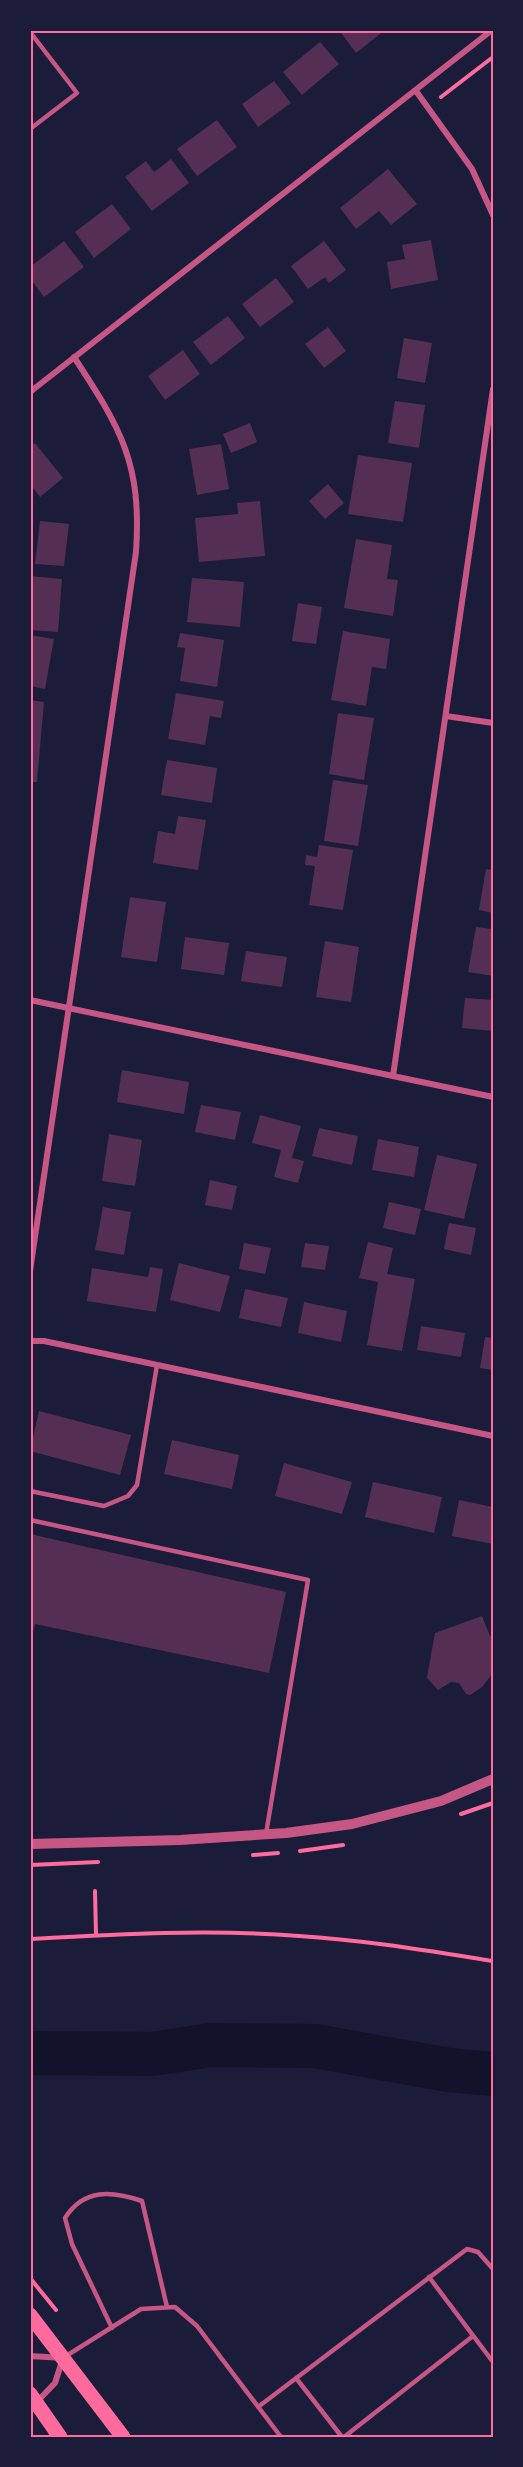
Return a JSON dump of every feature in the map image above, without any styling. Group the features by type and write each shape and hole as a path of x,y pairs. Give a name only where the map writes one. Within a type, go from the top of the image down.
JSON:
{"main road":[{"path":"30,2315 123,2437"},
{"path":"32,2402 60,2437"}],"street":[{"path":"30,392 492,30"},
{"path":"416,91 472,169 493,215"},
{"path":"30,1271 136,552 138,518 134,476 124,440 109,411 74,357"},
{"path":"393,1076 493,389"},
{"path":"446,716 493,723"},
{"path":"30,1000 493,1097"},
{"path":"30,1341 44,1341 493,1436"},
{"path":"30,1844 180,1840 266,1834 352,1824 441,1801 493,1779"},
{"path":"30,2356 63,2358 55,2383 32,2402"}],"lane":[{"path":"30,32 77,93 30,129"},
{"path":"30,1491 104,1506 128,1496 136,1485 157,1365"},
{"path":"30,1520 308,1580 266,1834"},
{"path":"112,2328 72,2244 64,2218 73,2205 101,2193 122,2194 142,2201 167,2307"},
{"path":"258,2407 467,2249 478,2252 493,2270"},
{"path":"429,2277 493,2362"},
{"path":"63,2358 141,2309 176,2307 197,2326 281,2437"},
{"path":"296,2378 343,2437 473,2336"}],"path":[{"path":"441,97 493,57"},
{"path":"95,1891 96,1935"},
{"path":"30,1938 154,1932 297,1935 369,1942 493,1961"},
{"path":"30,2278 56,2310"}],"building":[{"path":"339,30 385,30 356,53"},
{"path":"320,42 339,64 302,95 283,72"},
{"path":"274,81 291,103 258,127 242,104"},
{"path":"217,120 237,147 197,176 177,149"},
{"path":"171,159 189,183 152,211 125,177 146,161 154,172"},
{"path":"388,169 417,204 391,225 379,211 356,229 340,208"},
{"path":"112,204 131,229 94,258 75,232"},
{"path":"431,240 438,280 391,289 387,262 405,259 402,245"},
{"path":"64,241 84,267 44,297 30,278 30,267"},
{"path":"324,241 346,270 329,283 325,277 308,289 291,266"},
{"path":"276,278 294,302 260,327 242,304"},
{"path":"228,316 245,338 211,365 193,342"},
{"path":"328,327 346,351 324,368 305,344"},
{"path":"404,338 432,343 425,383 397,378"},
{"path":"183,350 200,374 165,400 148,376"},
{"path":"395,401 425,405 419,448 388,443"},
{"path":"250,423 257,442 231,453 223,434"},
{"path":"35,443 63,478 40,497 30,484 30,447"},
{"path":"221,444 229,489 197,495 189,449"},
{"path":"358,455 412,463 403,522 348,514"},
{"path":"328,484 344,503 325,519 309,501"},
{"path":"260,501 265,556 199,562 195,518 238,514 237,503"},
{"path":"40,521 69,524 64,566 35,564"},
{"path":"356,539 392,545 387,579 398,580 393,616 344,608"},
{"path":"30,576 62,579 58,632 30,630"},
{"path":"192,578 244,582 240,627 187,622"},
{"path":"298,603 322,607 316,644 292,641"},
{"path":"343,631 390,639 386,669 372,667 366,706 331,700"},
{"path":"180,633 224,640 217,687 180,681 185,648 177,647"},
{"path":"30,635 54,639 45,689 30,686"},
{"path":"176,693 224,701 221,718 210,716 205,745 168,739"},
{"path":"30,700 44,702 37,782 30,782"},
{"path":"338,713 374,718 364,780 329,774"},
{"path":"167,760 217,768 212,803 161,795"},
{"path":"333,780 368,785 358,846 324,841"},
{"path":"178,816 206,820 198,870 153,863 158,831 175,834"},
{"path":"319,845 353,850 343,910 309,905 315,866 305,865 306,855 317,857"},
{"path":"486,869 493,870 493,913 479,910"},
{"path":"130,897 166,902 157,962 121,957"},
{"path":"476,927 493,929 493,976 468,972"},
{"path":"185,937 229,943 224,975 181,969"},
{"path":"325,941 359,947 351,1002 316,997"},
{"path":"246,951 287,957 282,987 241,981"},
{"path":"465,998 493,1000 493,1031 462,1028"},
{"path":"122,1070 189,1082 184,1114 117,1102"},
{"path":"201,1105 241,1112 235,1140 195,1132"},
{"path":"260,1115 301,1126 292,1158 304,1161 298,1183 274,1177 281,1150 252,1143"},
{"path":"319,1128 358,1136 352,1165 312,1156"},
{"path":"109,1134 142,1140 135,1186 102,1181"},
{"path":"378,1139 419,1147 414,1177 372,1170"},
{"path":"437,1155 477,1164 464,1219 424,1210"},
{"path":"210,1180 237,1186 232,1210 205,1205"},
{"path":"389,1202 421,1209 415,1235 383,1228"},
{"path":"103,1207 131,1212 124,1255 95,1250"},
{"path":"449,1223 476,1228 471,1255 444,1249"},
{"path":"368,1242 393,1248 387,1274 415,1279 402,1351 367,1345 378,1282 359,1278"},
{"path":"244,1243 271,1248 265,1274 239,1269"},
{"path":"305,1243 329,1246 325,1270 301,1267"},
{"path":"179,1263 230,1276 220,1312 170,1300"},
{"path":"150,1267 163,1269 156,1312 87,1301 92,1268 148,1277"},
{"path":"245,1289 288,1298 281,1327 239,1318"},
{"path":"304,1302 347,1311 341,1342 298,1333"},
{"path":"421,1326 465,1333 461,1357 417,1350"},
{"path":"485,1337 493,1338 493,1370 480,1368"},
{"path":"39,1411 131,1435 120,1475 30,1451"},
{"path":"172,1440 239,1455 232,1489 164,1474"},
{"path":"284,1463 352,1482 342,1514 275,1496"},
{"path":"373,1482 442,1497 434,1533 365,1517"},
{"path":"459,1500 493,1507 493,1544 452,1536"},
{"path":"30,1534 286,1592 269,1673 35,1624 30,1646"},
{"path":"482,1616 490,1636 493,1635 493,1673 482,1687 470,1695 466,1694 459,1683 451,1682 438,1690 427,1678 435,1633"}],"waterway":[{"path":"30,2053 152,2054 211,2045 315,2046 449,2070 493,2074"}]}
